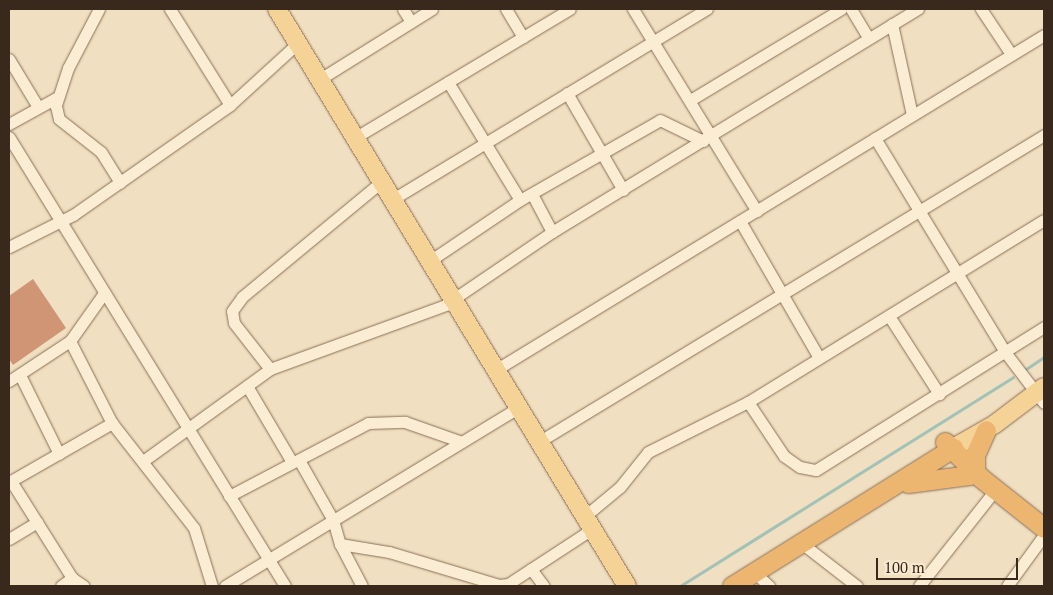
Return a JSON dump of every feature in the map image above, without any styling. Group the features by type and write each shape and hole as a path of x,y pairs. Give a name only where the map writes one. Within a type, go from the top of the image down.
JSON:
{"highway":[{"path":"980,478 974,455 986,430"},
{"path":"732,586 800,542 892,487 944,448 1044,528"},
{"path":"892,487 980,478"}],"main road":[{"path":"282,11 298,43 456,299 589,522 624,585"},
{"path":"944,448 1042,394"},
{"path":"944,448 986,430 1004,415"}],"street":[{"path":"99,9 56,98 60,119 101,152 120,182"},
{"path":"170,9 230,105"},
{"path":"403,9 411,22"},
{"path":"320,79 432,9"},
{"path":"506,9 523,37"},
{"path":"356,137 570,9"},
{"path":"633,9 715,136 757,210"},
{"path":"393,199 707,9"},
{"path":"692,100 841,9"},
{"path":"851,9 868,37"},
{"path":"144,461 189,431 270,369 456,299 552,232 703,141 715,136 868,37 918,9"},
{"path":"981,9 1011,54"},
{"path":"892,24 912,114"},
{"path":"497,369 1044,35"},
{"path":"9,247 61,222 230,105 298,43"},
{"path":"9,59 38,107"},
{"path":"448,82 520,200"},
{"path":"567,94 599,153 623,190"},
{"path":"9,124 56,98"},
{"path":"431,260 520,200 599,153 660,120 703,141"},
{"path":"540,441 784,296 1044,135"},
{"path":"9,137 285,586"},
{"path":"875,138 956,275 1005,352 1042,394"},
{"path":"270,369 234,323 232,311 242,298 382,181"},
{"path":"532,194 552,232"},
{"path":"340,544 389,552 504,586 531,569 589,522 620,487 643,455 748,402 818,356 888,316 1044,220"},
{"path":"740,221 818,356"},
{"path":"9,381 70,341 104,293"},
{"path":"888,316 939,394"},
{"path":"748,402 784,456 810,470 834,462 1044,327"},
{"path":"70,341 112,423 144,461 194,528 212,586"},
{"path":"20,374 59,454"},
{"path":"247,386 333,520 340,544 362,586"},
{"path":"225,586 520,406"},
{"path":"229,496 353,428 380,421 405,422 462,442"},
{"path":"84,586 72,578 10,482 112,423"},
{"path":"919,586 980,478"},
{"path":"9,539 37,522"},
{"path":"1007,586 1044,535"},
{"path":"800,542 858,586"},
{"path":"531,569 544,586"},
{"path":"754,572 769,586"},
{"path":"62,586 72,578"}],"building":[{"path":"33,279 66,328 13,365 9,359 9,296"}],"waterway":[{"path":"1026,369 1044,357"},
{"path":"680,586 1013,377"}]}
